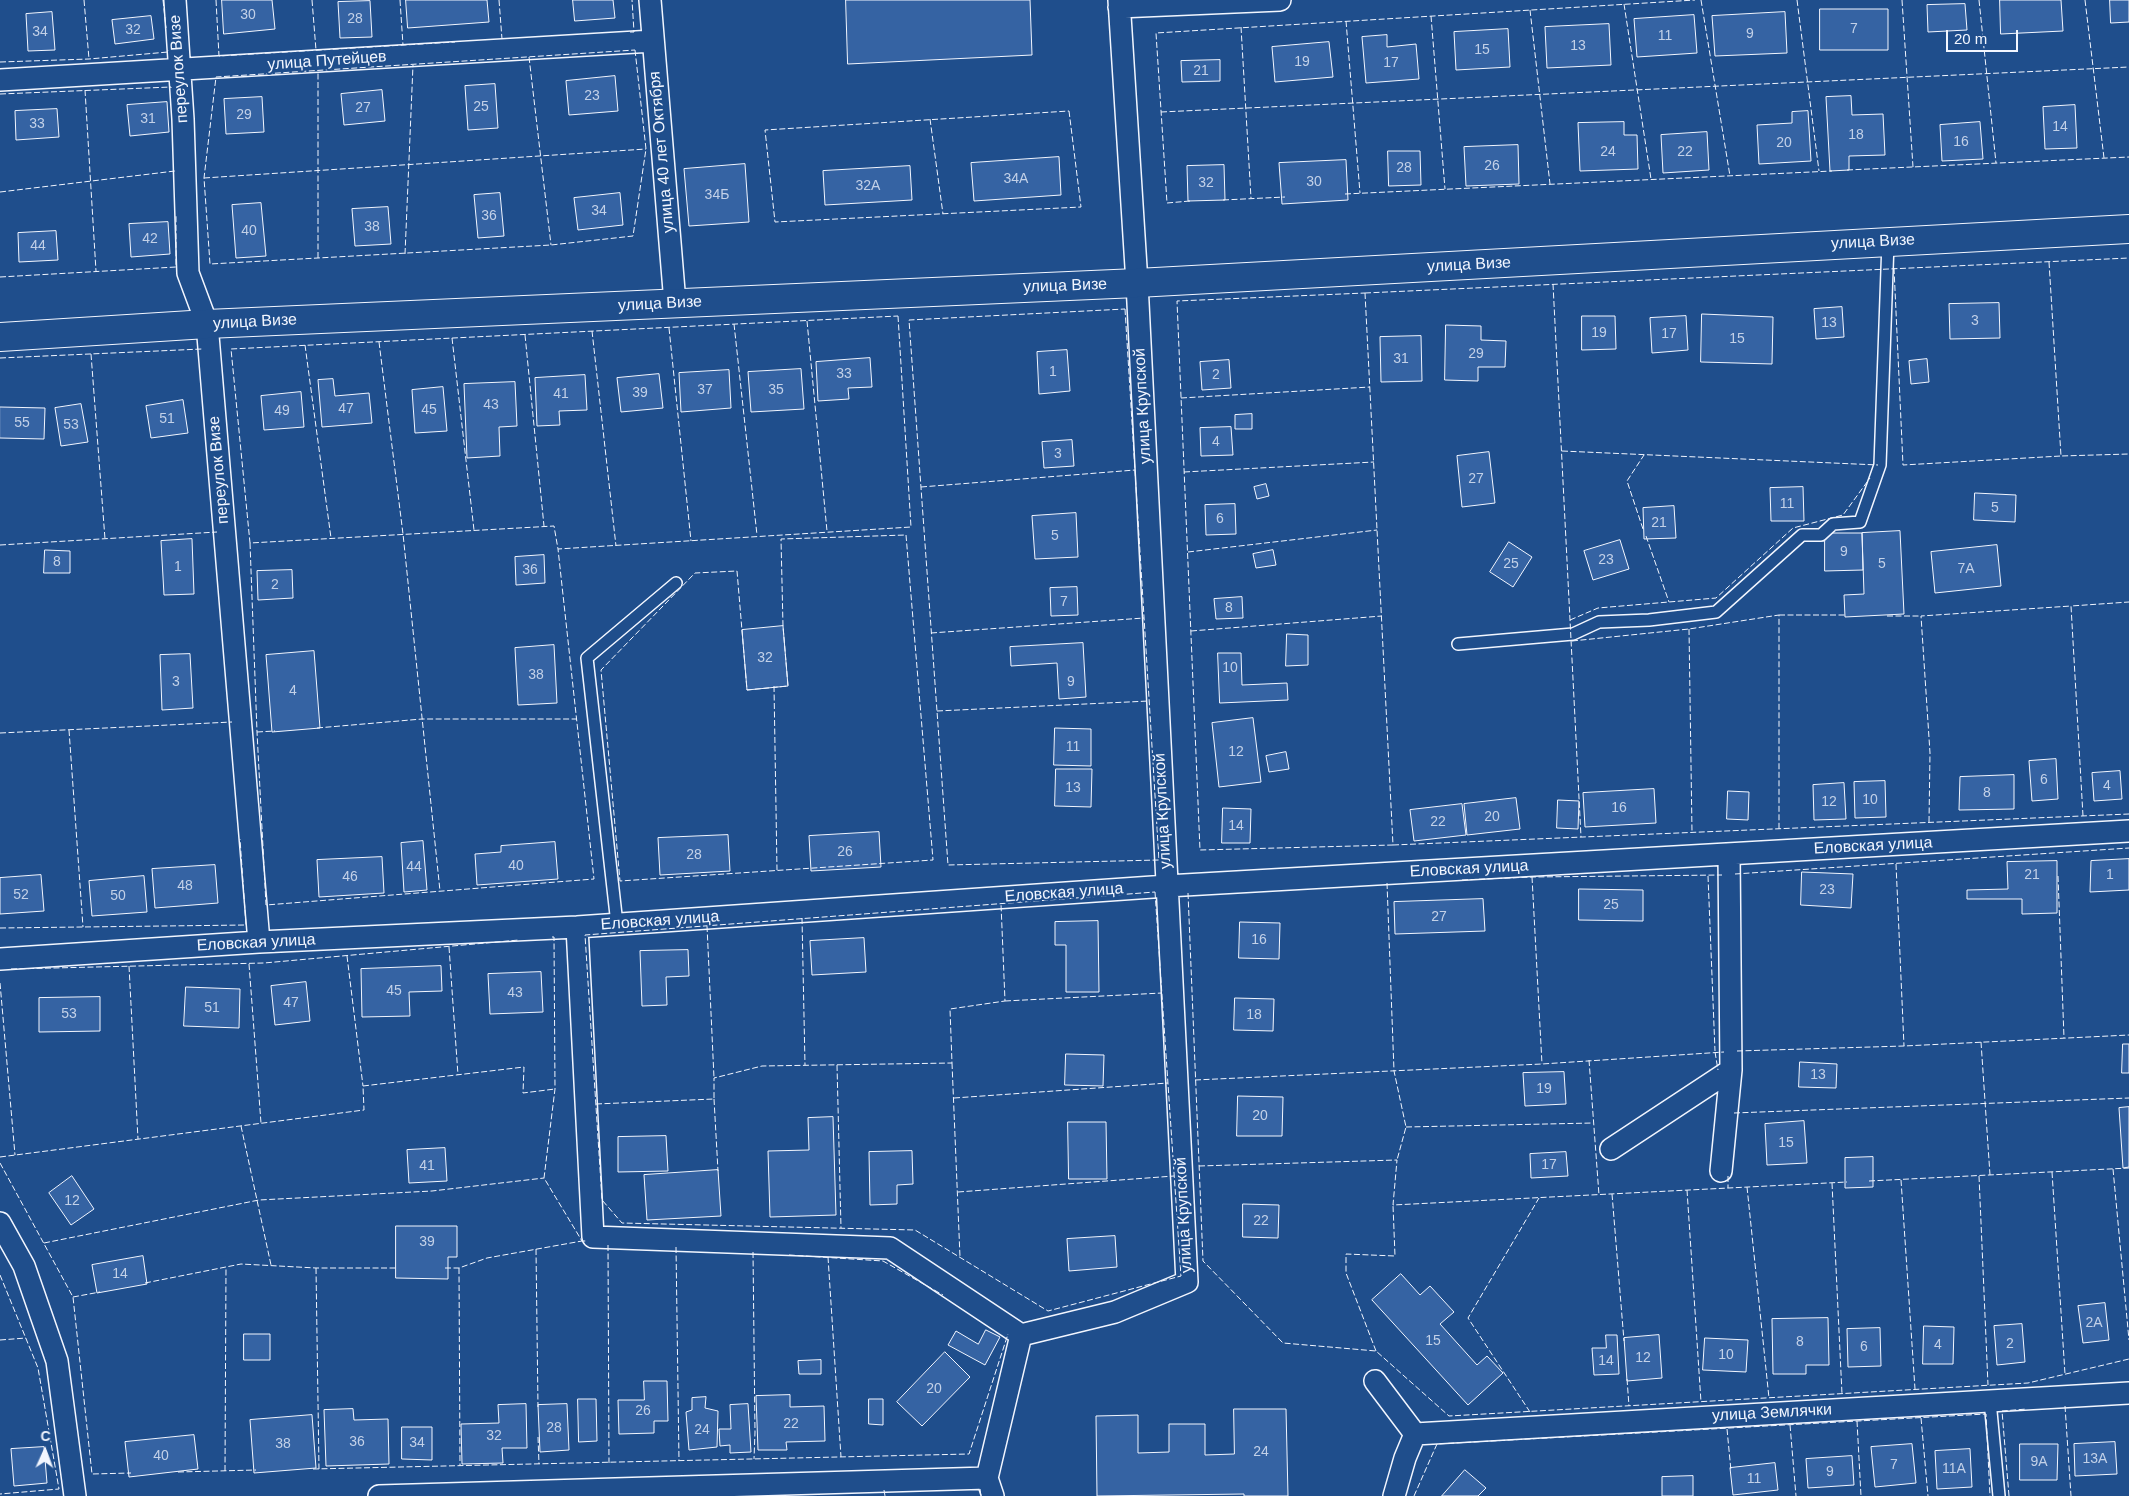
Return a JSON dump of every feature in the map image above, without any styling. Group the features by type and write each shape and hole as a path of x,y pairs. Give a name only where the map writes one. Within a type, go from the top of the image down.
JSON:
{"street":[{"name":"переулок Визе","path":"175,0 178,70 183,120 188,273 207,324 259,942"},
{"name":"улица 40 лет Октября","path":"650,0 675,303"},
{"path":"1119,4 1280,0"},
{"name":"улица Крупской","path":"1021,1335 1115,1312 1187,1282 1137,283 1119,4"},
{"name":"улица Путейцев","path":"0,80 653,41"},
{"name":"улица Визе","path":"0,337 207,324 1137,283 2129,229"},
{"name":"Еловская улица","path":"0,959 259,942 577,927 1167,886 2129,831"},
{"path":"1721,1171 1731,1070 1729,854"},
{"path":"379,1496 990,1487 1021,1335 890,1248 593,1237 577,927"},
{"path":"1611,1149 1731,1070"},
{"path":"0,1223 24,1266 57,1361 76,1496"},
{"path":"1375,1381 1415,1434 1404,1458 1394,1496"},
{"name":"улица Землячки","path":"1415,1434 2129,1393"}],"lane":[{"path":"1458,644 1573,634 1599,622 1649,620 1716,612 1802,535 1821,534 1833,524 1860,522 1880,465 1888,242"},
{"path":"618,924 587,658 676,583"},
{"path":"1990,1401 1999,1496"}],"building":[{"path":"222,0 272,0 275,29 224,34"},
{"path":"406,0 487,0 489,22 408,28"},
{"path":"573,0 613,0 615,18 575,21"},
{"path":"846,0 1030,0 1032,55 848,64"},
{"path":"2000,0 2061,0 2063,31 2001,34"},
{"path":"2110,0 2129,0 2129,22 2111,23"},
{"path":"370,1 372,37 340,38 338,2"},
{"path":"1965,4 1967,30 1928,32 1927,5"},
{"path":"1820,9 1888,9 1888,50 1820,50"},
{"path":"52,12 55,50 28,51 26,14"},
{"path":"1785,12 1787,53 1715,56 1712,16"},
{"path":"1694,15 1697,53 1637,57 1634,19"},
{"path":"151,16 154,39 115,44 112,20"},
{"path":"1609,24 1611,65 1547,68 1545,27"},
{"path":"1508,29 1510,67 1456,70 1454,32"},
{"path":"1387,35 1387,47 1416,44 1419,79 1366,83 1362,37"},
{"path":"1329,42 1333,77 1275,82 1272,47"},
{"path":"1220,60 1220,81 1182,82 1181,61"},
{"path":"615,76 618,111 569,115 566,81"},
{"path":"495,84 498,128 468,130 465,86"},
{"path":"382,90 385,121 344,125 341,94"},
{"path":"1851,96 1852,115 1883,114 1885,155 1849,156 1849,170 1830,171 1826,97"},
{"path":"262,97 264,132 226,134 224,99"},
{"path":"167,102 169,132 130,136 127,105"},
{"path":"2075,105 2077,148 2045,149 2043,107"},
{"path":"57,109 59,137 16,140 15,111"},
{"path":"1808,111 1811,161 1759,164 1757,125 1792,123 1792,112"},
{"path":"1624,122 1624,135 1637,135 1638,169 1580,171 1578,123"},
{"path":"1980,122 1983,159 1942,161 1940,125"},
{"path":"1707,132 1709,170 1663,173 1661,135"},
{"path":"1518,145 1519,184 1466,186 1464,147"},
{"path":"1388,151 1420,151 1421,185 1389,186"},
{"path":"1059,157 1061,195 974,201 971,163"},
{"path":"1346,160 1348,200 1282,204 1279,163"},
{"path":"745,164 749,222 689,226 684,169"},
{"path":"1224,165 1225,200 1188,201 1187,166"},
{"path":"910,166 912,200 825,205 823,171"},
{"path":"500,193 504,236 478,238 474,195"},
{"path":"620,193 623,225 578,230 574,198"},
{"path":"261,203 266,256 236,258 232,205"},
{"path":"388,207 391,244 355,246 352,209"},
{"path":"168,222 170,254 131,257 129,224"},
{"path":"56,231 58,260 19,262 18,233"},
{"path":"1999,303 2000,338 1950,339 1949,304"},
{"path":"1842,307 1844,337 1816,339 1814,309"},
{"path":"1702,314 1773,317 1772,364 1701,362"},
{"path":"1582,316 1615,316 1616,349 1582,350"},
{"path":"1686,316 1688,350 1652,353 1650,318"},
{"path":"1446,325 1481,326 1481,340 1506,341 1505,367 1478,367 1478,381 1445,380"},
{"path":"1421,336 1422,381 1381,382 1380,337"},
{"path":"1067,350 1070,391 1039,394 1037,352"},
{"path":"870,358 872,387 848,388 849,399 818,401 816,362"},
{"path":"1927,359 1929,382 1911,384 1909,361"},
{"path":"1229,360 1231,388 1202,390 1200,362"},
{"path":"801,369 804,409 751,412 748,372"},
{"path":"729,370 731,408 681,412 679,373"},
{"path":"659,374 663,408 621,412 617,378"},
{"path":"585,375 587,410 559,411 560,425 537,426 535,378"},
{"path":"333,379 335,396 369,393 372,423 322,427 318,380"},
{"path":"515,382 517,426 499,427 500,456 467,458 464,384"},
{"path":"443,387 447,431 415,433 412,390"},
{"path":"301,392 304,427 264,430 261,396"},
{"path":"183,400 188,433 151,438 146,406"},
{"path":"81,404 88,442 61,446 55,408"},
{"path":"0,407 45,408 44,439 0,438"},
{"path":"1252,414 1252,429 1235,429 1235,415"},
{"path":"1231,427 1233,455 1201,456 1200,428"},
{"path":"1072,440 1074,466 1044,468 1042,442"},
{"path":"1489,452 1495,503 1462,507 1457,456"},
{"path":"1266,484 1269,496 1257,499 1254,487"},
{"path":"1803,487 1804,521 1771,521 1770,488"},
{"path":"1975,493 2016,495 2015,522 1974,520"},
{"path":"1235,504 1236,534 1206,535 1205,505"},
{"path":"1674,506 1676,538 1644,539 1643,508"},
{"path":"1076,513 1078,557 1035,559 1032,516"},
{"path":"1900,531 1904,614 1845,617 1844,595 1864,594 1862,533"},
{"path":"1825,533 1862,533 1863,570 1825,571"},
{"path":"192,539 194,594 164,595 161,541"},
{"path":"1620,540 1629,569 1593,580 1584,551"},
{"path":"1509,542 1532,557 1513,587 1490,572"},
{"path":"1997,545 2001,586 1935,593 1931,552"},
{"path":"45,550 70,551 70,573 44,573"},
{"path":"1273,550 1276,565 1256,568 1253,554"},
{"path":"544,555 545,583 516,585 515,557"},
{"path":"292,570 293,598 258,600 257,571"},
{"path":"1077,587 1078,615 1051,616 1050,588"},
{"path":"1242,597 1243,618 1216,619 1214,599"},
{"path":"783,626 788,686 747,690 742,630"},
{"path":"1287,634 1308,635 1308,665 1286,666"},
{"path":"1083,643 1086,697 1059,699 1057,663 1011,666 1010,647"},
{"path":"554,645 557,703 518,705 515,648"},
{"path":"314,651 320,728 272,732 266,655"},
{"path":"1218,653 1241,653 1242,685 1287,683 1288,700 1220,703"},
{"path":"190,654 193,708 162,710 160,655"},
{"path":"1253,718 1261,782 1219,787 1212,723"},
{"path":"1055,728 1091,729 1091,766 1054,765"},
{"path":"1286,752 1289,769 1269,772 1266,756"},
{"path":"2056,759 2058,799 2032,801 2029,761"},
{"path":"1056,769 1092,769 1091,807 1055,806"},
{"path":"2120,771 2122,799 2094,801 2092,773"},
{"path":"2014,775 2014,809 1959,810 1960,777"},
{"path":"1885,781 1886,817 1855,818 1854,782"},
{"path":"1844,783 1846,819 1814,820 1813,785"},
{"path":"1654,789 1656,823 1585,827 1583,793"},
{"path":"1728,791 1749,792 1748,820 1727,819"},
{"path":"1516,798 1520,829 1467,835 1464,804"},
{"path":"1558,800 1579,801 1578,829 1557,828"},
{"path":"1462,804 1466,835 1414,841 1410,810"},
{"path":"1223,808 1251,809 1250,843 1222,843"},
{"path":"879,832 881,867 811,871 809,836"},
{"path":"728,835 730,871 660,875 658,838"},
{"path":"423,841 427,890 404,892 401,843"},
{"path":"555,842 558,879 477,885 475,854 501,852 501,846"},
{"path":"382,857 384,893 319,897 317,860"},
{"path":"2129,859 2129,890 2090,892 2091,861"},
{"path":"2057,861 2057,913 2022,914 2022,899 1967,899 1967,890 2008,889 2007,862"},
{"path":"215,865 218,903 155,908 152,869"},
{"path":"1802,872 1853,874 1851,908 1801,905"},
{"path":"41,875 44,911 0,914 0,878"},
{"path":"144,876 147,912 92,916 89,881"},
{"path":"1579,889 1643,890 1643,921 1579,920"},
{"path":"1483,899 1485,931 1395,934 1394,902"},
{"path":"1098,921 1099,992 1066,992 1066,945 1055,945 1055,922"},
{"path":"1240,922 1280,923 1279,959 1239,958"},
{"path":"864,938 866,972 812,975 810,941"},
{"path":"688,950 689,976 666,977 667,1005 642,1006 640,951"},
{"path":"441,966 442,991 409,992 410,1016 362,1017 361,969"},
{"path":"541,972 543,1012 490,1014 488,974"},
{"path":"306,982 310,1021 275,1025 271,986"},
{"path":"186,987 240,989 239,1028 184,1026"},
{"path":"100,997 100,1031 39,1032 39,998"},
{"path":"1235,998 1274,999 1273,1031 1234,1030"},
{"path":"2123,1044 2129,1044 2129,1073 2122,1073"},
{"path":"1066,1054 1104,1055 1103,1086 1065,1085"},
{"path":"1800,1062 1837,1064 1836,1088 1799,1087"},
{"path":"1564,1072 1566,1104 1525,1106 1523,1073"},
{"path":"1238,1096 1283,1097 1282,1136 1237,1136"},
{"path":"2129,1107 2129,1167 2123,1168 2119,1108"},
{"path":"833,1117 836,1215 770,1217 768,1151 809,1150 808,1118"},
{"path":"1804,1121 1807,1163 1767,1165 1765,1124"},
{"path":"1068,1122 1106,1122 1107,1179 1069,1179"},
{"path":"666,1136 668,1171 618,1172 618,1137"},
{"path":"445,1148 447,1181 409,1183 407,1150"},
{"path":"912,1151 913,1184 897,1185 897,1204 870,1205 869,1152"},
{"path":"1566,1152 1568,1176 1531,1178 1530,1154"},
{"path":"1873,1157 1873,1187 1845,1188 1845,1158"},
{"path":"718,1170 721,1216 647,1220 644,1175"},
{"path":"72,1176 94,1209 71,1225 49,1193"},
{"path":"1243,1204 1279,1205 1278,1238 1243,1237"},
{"path":"396,1226 457,1226 457,1257 448,1257 448,1279 396,1278"},
{"path":"1115,1236 1117,1267 1069,1271 1067,1239"},
{"path":"143,1256 147,1284 97,1293 92,1265"},
{"path":"1401,1274 1420,1295 1430,1286 1454,1312 1440,1324 1477,1365 1487,1356 1503,1373 1468,1405 1372,1300"},
{"path":"2105,1303 2109,1340 2083,1343 2078,1306"},
{"path":"1828,1318 1829,1365 1806,1365 1806,1374 1773,1374 1772,1319"},
{"path":"2022,1324 2025,1362 1997,1365 1994,1326"},
{"path":"1924,1326 1954,1327 1953,1364 1923,1364"},
{"path":"1880,1328 1881,1366 1848,1367 1847,1329"},
{"path":"986,1330 1000,1337 985,1365 948,1345 956,1331 978,1344"},
{"path":"244,1334 270,1334 270,1360 244,1360"},
{"path":"1606,1335 1617,1335 1619,1374 1594,1375 1592,1348 1606,1348"},
{"path":"1659,1335 1662,1378 1627,1381 1624,1338"},
{"path":"1705,1338 1748,1340 1746,1372 1703,1370"},
{"path":"945,1352 970,1377 922,1426 897,1402"},
{"path":"821,1360 821,1374 799,1374 798,1361"},
{"path":"644,1381 667,1381 668,1421 654,1421 654,1433 619,1434 618,1400 644,1400"},
{"path":"790,1395 790,1407 824,1406 825,1441 786,1442 787,1450 758,1450 756,1396"},
{"path":"706,1397 705,1408 718,1411 717,1447 689,1450 686,1412 692,1410 692,1398"},
{"path":"578,1399 596,1399 597,1441 579,1442"},
{"path":"869,1399 883,1399 883,1425 869,1424"},
{"path":"526,1404 527,1448 502,1448 503,1463 462,1464 461,1424 499,1423 498,1405"},
{"path":"567,1404 569,1450 540,1452 538,1405"},
{"path":"748,1404 751,1452 730,1453 730,1445 720,1446 719,1429 731,1429 730,1405"},
{"path":"353,1409 354,1420 388,1419 389,1464 326,1466 324,1410"},
{"path":"1234,1409 1286,1409 1288,1496 1244,1496 1244,1494 1097,1496 1096,1416 1138,1415 1138,1453 1169,1452 1169,1424 1205,1424 1205,1455 1234,1454"},
{"path":"312,1415 316,1468 254,1473 250,1420"},
{"path":"402,1427 432,1427 432,1460 402,1459"},
{"path":"194,1435 198,1469 129,1477 125,1442"},
{"path":"2115,1442 2117,1474 2075,1476 2074,1444"},
{"path":"1912,1444 1916,1483 1875,1487 1871,1447"},
{"path":"2020,1444 2058,1444 2057,1480 2020,1480"},
{"path":"44,1447 47,1483 14,1486 11,1449"},
{"path":"1970,1449 1972,1487 1937,1489 1935,1451"},
{"path":"1852,1456 1854,1485 1808,1488 1806,1459"},
{"path":"1775,1463 1778,1490 1733,1495 1730,1468"},
{"path":"1465,1470 1486,1488 1478,1496 1442,1496"},
{"path":"1693,1476 1693,1496 1662,1496 1662,1477"}],"fence":[{"path":"84,0 89,59"},
{"path":"163,0 166,28"},
{"path":"216,0 219,56 455,42"},
{"path":"312,0 316,50"},
{"path":"400,0 403,45"},
{"path":"499,0 502,39"},
{"path":"630,32 634,32 632,0"},
{"path":"1190,201 1167,203 1156,33 1695,0"},
{"path":"1701,0 1730,176"},
{"path":"1797,0 1819,171"},
{"path":"1902,0 1913,167"},
{"path":"1979,0 1996,163"},
{"path":"2085,0 2104,158"},
{"path":"1624,4 1651,179"},
{"path":"1530,10 1550,184"},
{"path":"1431,16 1445,189"},
{"path":"1346,21 1360,193"},
{"path":"1241,27 1251,198"},
{"path":"0,62 89,59 168,52 168,50"},
{"path":"635,50 646,149 633,236 551,245 210,264 204,178 216,77 635,50"},
{"path":"529,57 551,245"},
{"path":"405,254 413,65"},
{"path":"1161,112 2129,67"},
{"path":"318,71 318,258"},
{"path":"0,94 171,88"},
{"path":"85,90 96,271"},
{"path":"1069,111 1081,207 775,222 765,130 1069,111"},
{"path":"930,119 943,214"},
{"path":"204,178 646,149"},
{"path":"1847,170 2129,157"},
{"path":"0,192 175,171"},
{"path":"1345,194 1832,171"},
{"path":"1223,200 1285,197"},
{"path":"0,277 176,267 176,216"},
{"path":"1365,293 2129,258"},
{"path":"2049,262 2061,456 2129,454"},
{"path":"1894,268 1903,465 2061,456"},
{"path":"1553,284 1581,837"},
{"path":"1365,293 1393,845 1200,850 1177,301 1365,293"},
{"path":"1125,309 1159,860 948,865 909,320 1125,309"},
{"path":"898,316 911,527 558,549 554,526 250,543 231,349 898,316"},
{"path":"807,321 827,531"},
{"path":"734,324 757,535"},
{"path":"669,328 691,541"},
{"path":"592,331 616,546"},
{"path":"525,335 544,526"},
{"path":"452,338 474,530"},
{"path":"379,342 403,534 440,891"},
{"path":"305,345 331,538"},
{"path":"0,358 202,349"},
{"path":"91,354 105,539"},
{"path":"1181,398 1370,387"},
{"path":"1562,451 1878,465"},
{"path":"1643,529 1627,481 1644,455"},
{"path":"1184,472 1374,462"},
{"path":"921,487 1135,470"},
{"path":"1570,620 1598,608 1716,598 1793,528 1843,515 1870,478"},
{"path":"1188,552 1377,530"},
{"path":"0,545 217,532"},
{"path":"906,535 933,860 620,881 601,670 695,573 737,571 747,690 788,686 783,626 781,539 906,535"},
{"path":"1646,536 1669,602"},
{"path":"250,543 266,905 594,879 558,549"},
{"path":"2083,816 2071,606 2129,602"},
{"path":"1929,822 1930,753 1921,616 2071,606"},
{"path":"1779,615 1847,615"},
{"path":"1572,641 1689,629 1779,615 1779,829"},
{"path":"1191,631 1382,616"},
{"path":"1887,616 1921,616"},
{"path":"931,633 1144,618"},
{"path":"1689,629 1692,832"},
{"path":"774,686 777,870"},
{"path":"937,711 1149,701"},
{"path":"317,728 422,719 577,719"},
{"path":"0,733 232,722"},
{"path":"69,730 83,927"},
{"path":"257,732 275,731"},
{"path":"1393,845 2129,814"},
{"path":"0,928 246,925 240,839"},
{"path":"1735,874 2129,848"},
{"path":"1896,864 1904,1046"},
{"path":"1462,880 1532,877 1722,875"},
{"path":"1708,876 1715,1051"},
{"path":"2058,876 2064,1038"},
{"path":"1532,877 1542,1064"},
{"path":"1387,883 1394,1071 1406,1127 1397,1160"},
{"path":"1155,892 1181,1276 1048,1311 915,1230 622,1223 602,1200 585,935 1155,892"},
{"path":"1188,893 1203,1261 1283,1343 1376,1351 1449,1416 2028,1383 2129,1359"},
{"path":"596,1104 714,1099 714,1078 762,1066 952,1063 950,1009 1005,1001 1001,904"},
{"path":"802,918 805,1065"},
{"path":"707,926 714,1078"},
{"path":"552,937 554,937 555,1089 544,1178 582,1241 587,1241"},
{"path":"11,969 264,963 519,940"},
{"path":"449,947 458,1075"},
{"path":"347,956 363,1086"},
{"path":"249,964 261,1123"},
{"path":"129,966 138,1139"},
{"path":"0,983 15,1155"},
{"path":"1005,1001 1162,993"},
{"path":"1737,1051 1904,1046 2129,1035"},
{"path":"1981,1042 1990,1175"},
{"path":"1715,1052 1718,1070"},
{"path":"1195,1080 1542,1064 1724,1052"},
{"path":"1589,1060 1599,1195"},
{"path":"952,1063 960,1257"},
{"path":"837,1065 841,1228"},
{"path":"0,1157 364,1110 363,1086 524,1067 523,1093 555,1089"},
{"path":"954,1098 1168,1083"},
{"path":"1734,1113 2129,1098"},
{"path":"714,1099 718,1171"},
{"path":"1406,1127 1593,1123"},
{"path":"241,1126 271,1265"},
{"path":"1199,1166 1397,1160 1393,1205 1847,1182"},
{"path":"0,1163 73,1297 92,1474 131,1473"},
{"path":"1869,1181 2129,1168"},
{"path":"2113,1169 2129,1340"},
{"path":"2052,1172 2065,1374"},
{"path":"958,1192 1174,1176"},
{"path":"1728,1176 1728,1188"},
{"path":"1979,1176 1988,1385"},
{"path":"44,1243 259,1200 432,1191 544,1178"},
{"path":"1901,1180 1915,1389"},
{"path":"1832,1183 1842,1394"},
{"path":"1747,1187 1769,1398"},
{"path":"1687,1190 1701,1402"},
{"path":"1612,1194 1624,1341"},
{"path":"1530,1412 1468,1318 1539,1198"},
{"path":"1376,1351 1346,1273 1346,1254 1395,1256 1393,1205"},
{"path":"445,1268 459,1268 487,1258 582,1241"},
{"path":"608,1245 609,1463"},
{"path":"676,1247 679,1461"},
{"path":"536,1249 538,1407"},
{"path":"753,1252 754,1459"},
{"path":"789,1255 883,1261 943,1295"},
{"path":"828,1257 841,1457"},
{"path":"145,1283 241,1264 316,1268 398,1268"},
{"path":"225,1471 226,1267"},
{"path":"316,1268 319,1469"},
{"path":"459,1268 460,1466"},
{"path":"0,1275 38,1368 59,1489 0,1494"},
{"path":"73,1297 100,1292"},
{"path":"313,1469 969,1454 1008,1334"},
{"path":"0,1340 26,1338"},
{"path":"1627,1379 1629,1406"},
{"path":"2065,1406 2071,1496"},
{"path":"2009,1496 2002,1411 2027,1409"},
{"path":"1414,1496 1437,1444 1986,1414 1990,1496"},
{"path":"1921,1418 1928,1496"},
{"path":"1857,1421 1861,1496"},
{"path":"1790,1425 1796,1496"},
{"path":"1727,1429 1731,1471"},
{"path":"538,1437 539,1464"},
{"path":"178,1472 256,1470"},
{"path":"980,1489 981,1496"},
{"path":"884,1490 885,1496"}]}
